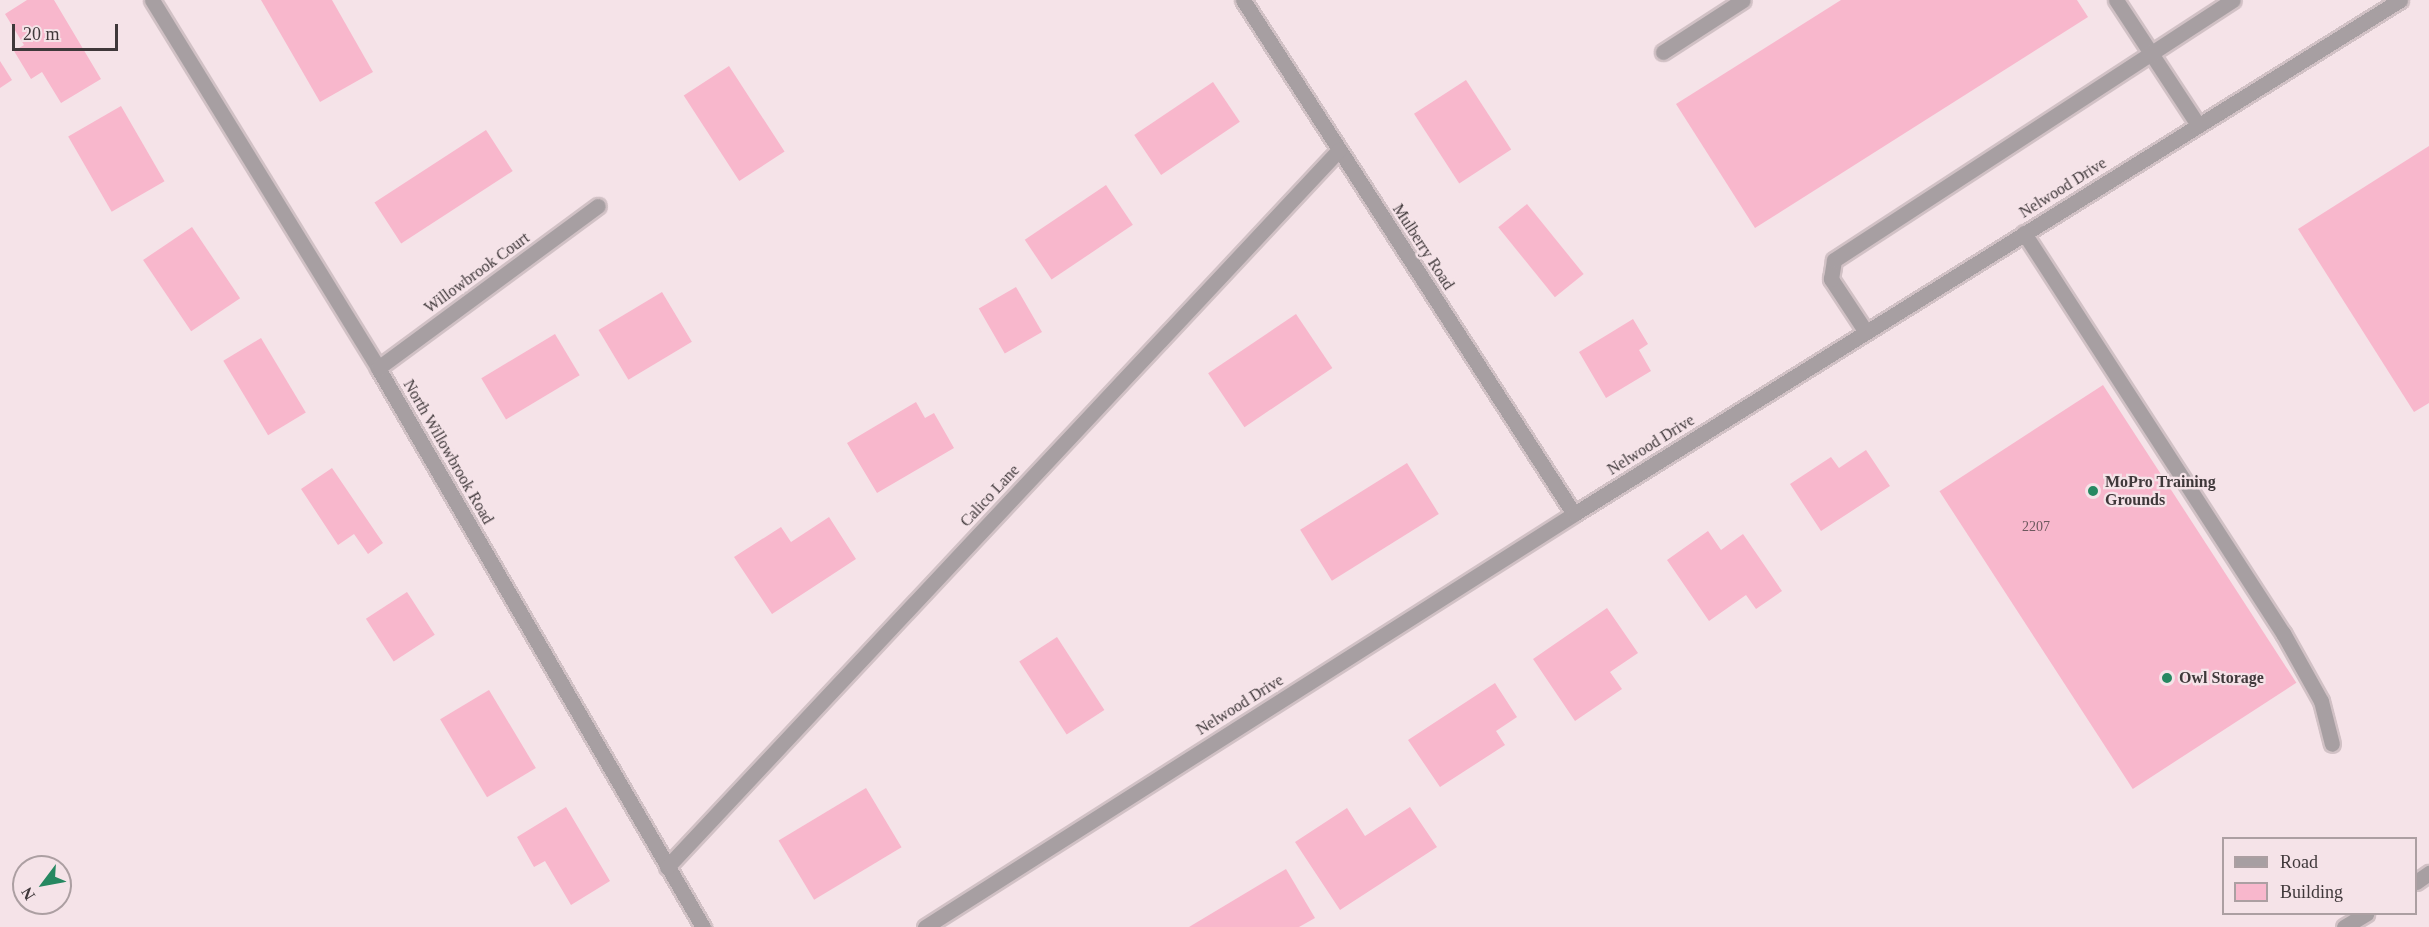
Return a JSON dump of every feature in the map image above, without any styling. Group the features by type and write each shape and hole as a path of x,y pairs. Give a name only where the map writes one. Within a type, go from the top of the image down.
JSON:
{"street":[{"name":"North Willowbrook Road","path":"152,0 378,368 702,927"},
{"name":"Mulberry Road","path":"1243,0 1574,514"},
{"path":"1663,52 1743,0"},
{"path":"2116,0 2198,125"},
{"path":"1866,332 1832,279 1834,260 2233,0"},
{"name":"Nelwood Drive","path":"925,927 1574,514 2400,0"},
{"name":"Calico Lane","path":"667,867 1338,150"},
{"name":"Willowbrook Court","path":"378,368 598,207"},
{"path":"2024,233 2283,633 2321,701 2332,744"},
{"path":"2344,927 2364,915"}],"building":[{"path":"27,0 54,0 101,79 61,103 42,72 31,79 14,51 24,45 5,14"},
{"path":"261,0 332,0 373,72 320,102"},
{"path":"1841,0 2077,0 2088,17 1755,228 1676,104"},
{"path":"0,61 12,80 0,88"},
{"path":"729,66 785,152 739,181 684,95"},
{"path":"1466,80 1511,150 1459,183 1414,114"},
{"path":"1213,82 1240,122 1161,175 1134,135"},
{"path":"121,106 164,181 112,212 68,136"},
{"path":"486,130 513,171 401,244 374,202"},
{"path":"2429,146 2429,403 2414,412 2298,229"},
{"path":"1106,185 1133,225 1052,280 1025,240"},
{"path":"1527,204 1584,274 1555,297 1498,227"},
{"path":"192,227 240,298 191,331 143,260"},
{"path":"1016,287 1042,332 1005,354 979,309"},
{"path":"662,292 692,342 628,380 599,330"},
{"path":"1296,314 1332,368 1244,427 1208,373"},
{"path":"1633,319 1648,344 1639,350 1651,371 1606,398 1579,352"},
{"path":"555,334 580,375 506,419 481,378"},
{"path":"261,338 306,413 268,435 223,361"},
{"path":"2103,385 2296,683 2133,789 1939,491"},
{"path":"916,402 925,418 934,413 954,448 877,493 847,443"},
{"path":"1866,450 1890,486 1821,531 1790,484 1831,457 1839,468"},
{"path":"1407,463 1439,514 1332,581 1300,530"},
{"path":"332,468 383,543 368,554 354,534 338,545 301,489"},
{"path":"829,517 856,559 772,614 734,557 781,527 791,542"},
{"path":"1708,531 1721,550 1743,534 1782,591 1756,609 1746,595 1709,621 1667,560"},
{"path":"407,592 435,635 394,661 366,619"},
{"path":"1607,608 1638,653 1610,672 1622,689 1575,721 1533,659"},
{"path":"1057,637 1104,710 1067,734 1019,662"},
{"path":"1495,683 1517,717 1496,731 1505,745 1440,787 1408,740"},
{"path":"489,690 536,768 487,797 440,719"},
{"path":"866,788 902,847 814,900 779,841"},
{"path":"566,807 610,881 571,905 545,861 534,867 517,837"},
{"path":"1410,807 1437,847 1340,910 1295,842 1347,808 1365,836"},
{"path":"1286,869 1315,918 1299,927 1189,927"}],"place":[{"name":"MoPro Training Grounds","path":"2093,491"},
{"name":"Owl Storage","path":"2167,678"}]}
